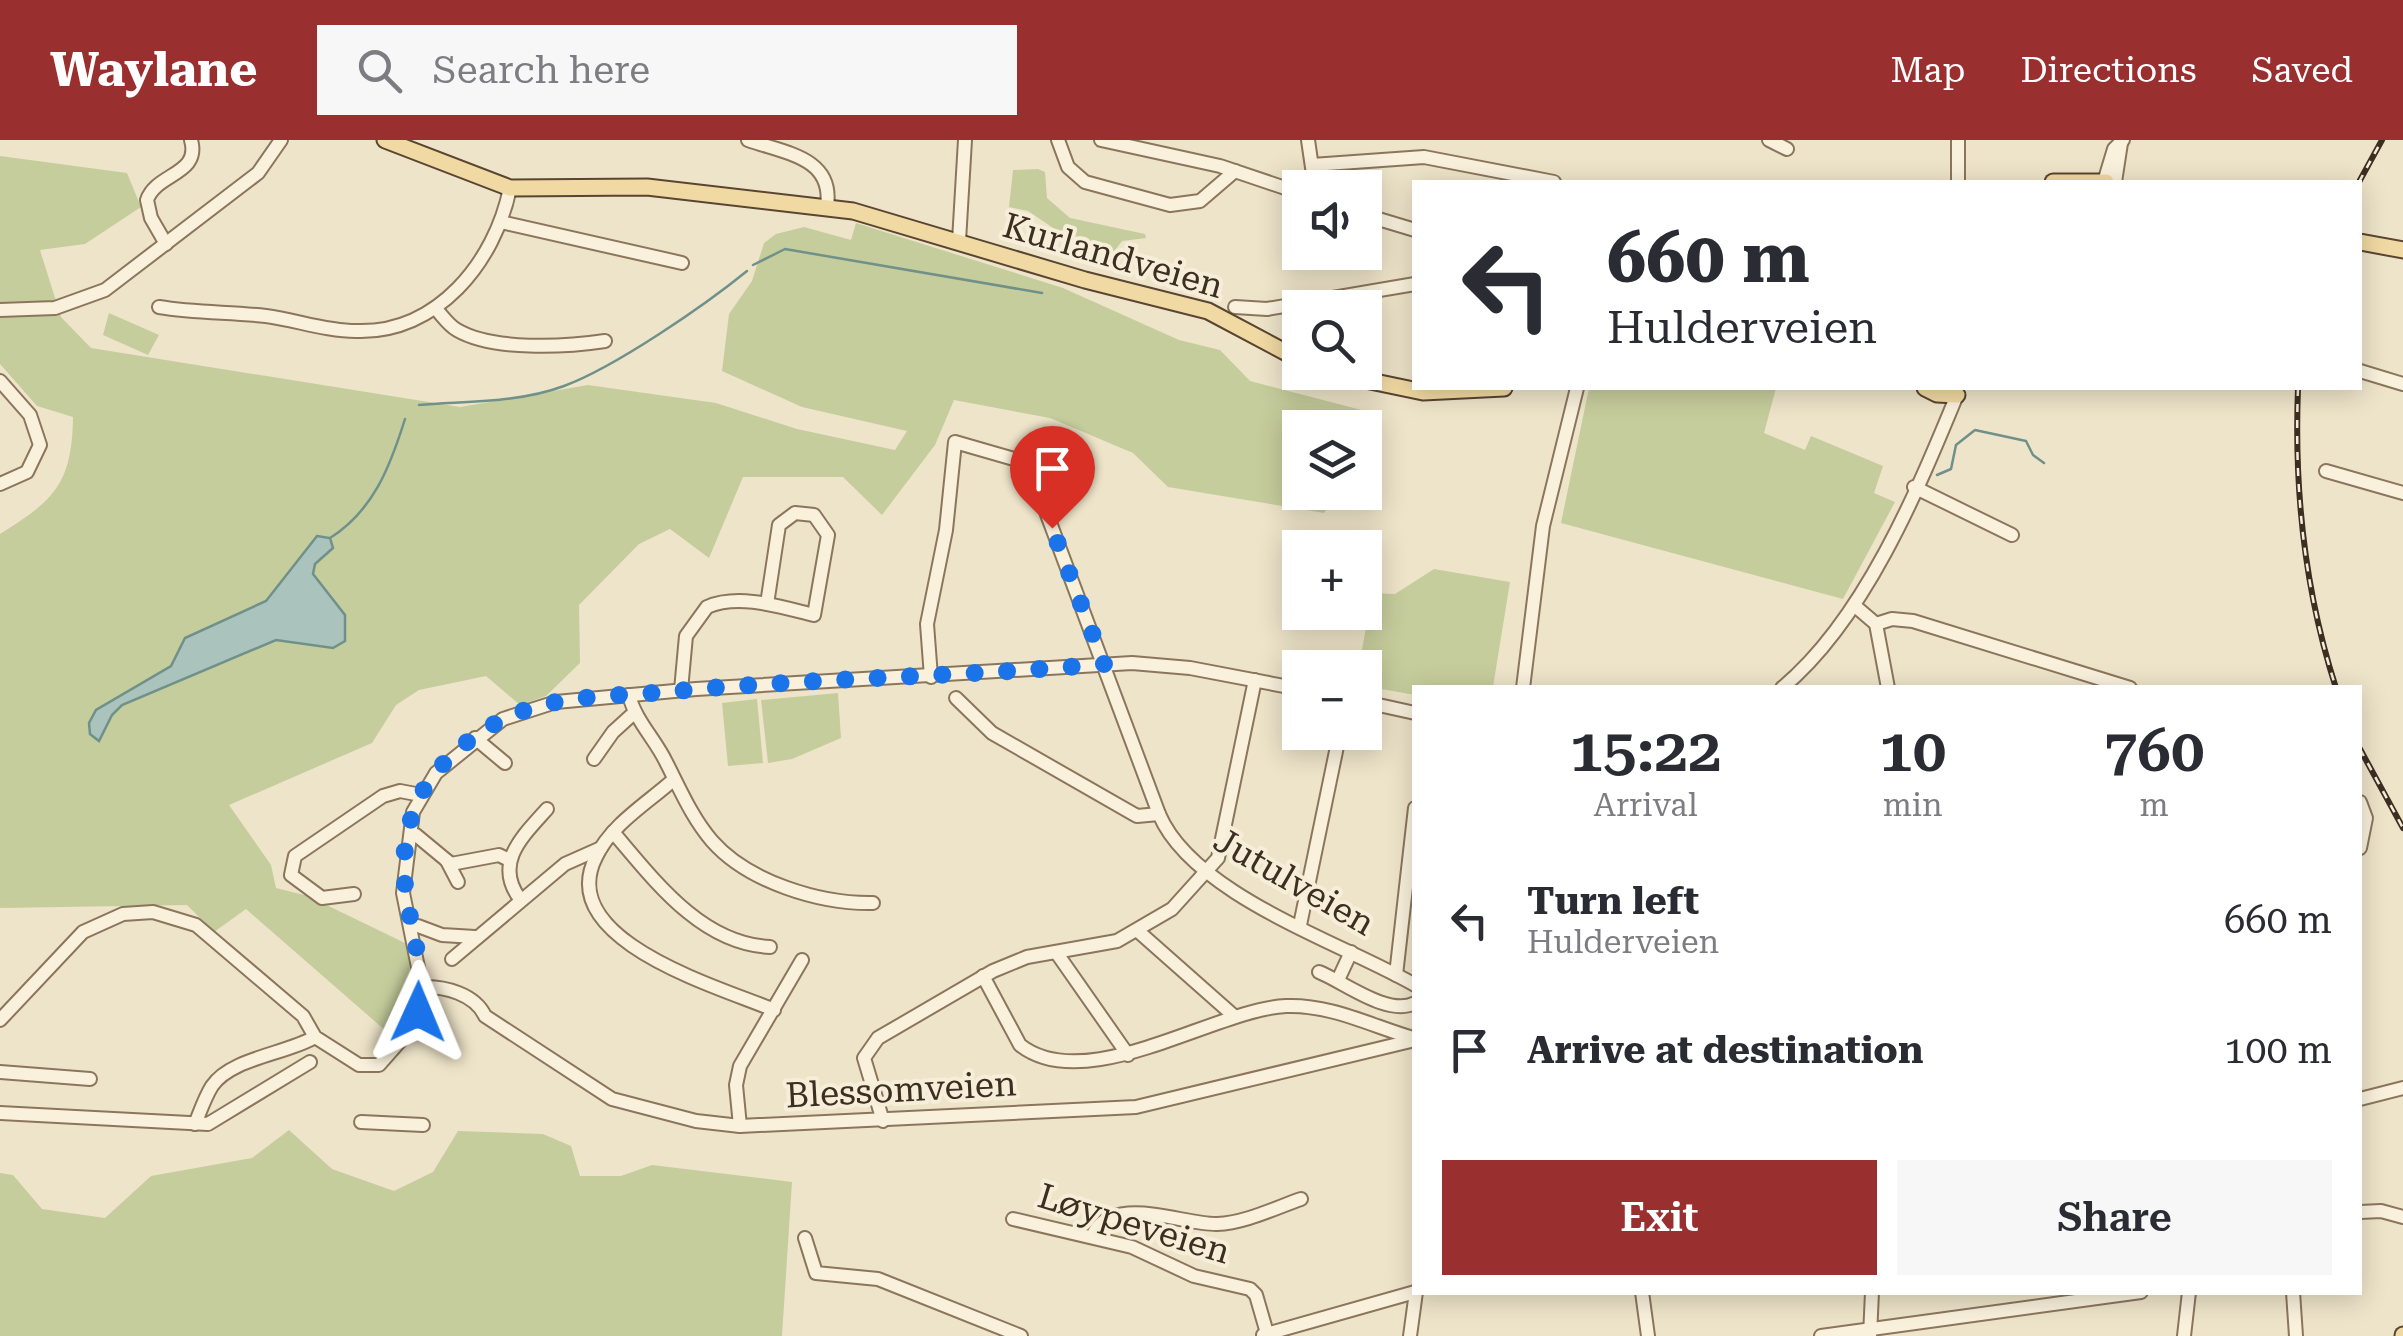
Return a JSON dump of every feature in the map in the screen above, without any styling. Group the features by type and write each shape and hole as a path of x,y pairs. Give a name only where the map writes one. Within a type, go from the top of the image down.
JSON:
{"main road":[{"path":"384,140 510,188"},
{"name":"Kurlandveien","path":"510,188 647,187 828,206 1208,311 1282,350"},
{"path":"2364,243 2403,250"},
{"path":"1382,384 1412,390"},
{"path":"1413,390 1464,390"},
{"path":"1928,390 1937,394 1955,390"}],"street":[{"path":"166,244 150,218 147,200 157,184 188,164 194,154 191,140"},
{"path":"0,310 56,308 88,299 258,173 281,140"},
{"path":"748,140 815,164 827,180 828,206"},
{"path":"960,241 965,140"},
{"path":"1058,140 1068,167 1085,182 1170,205 1200,202 1235,170"},
{"path":"1101,140 1235,170 1282,187"},
{"path":"1308,140 1312,170"},
{"path":"1770,140 1787,149"},
{"path":"1958,140 1958,180"},
{"path":"2106,180 2114,150 2122,141"},
{"path":"2115,180 2122,141"},
{"path":"1312,165 1424,157 1544,180"},
{"path":"159,307 209,315 267,316 356,332 400,326 435,308 479,266 501,222 510,188"},
{"path":"1382,220 1412,229"},
{"path":"501,222 682,263"},
{"path":"1235,307 1267,309 1412,285"},
{"path":"435,308 459,332 496,340 555,347 604,341"},
{"path":"2362,372 2403,384"},
{"path":"0,381 30,415 40,445 26,472 0,484"},
{"path":"1524,685 1543,526 1577,390"},
{"path":"1785,685 1812,660 1855,606 1914,487 1955,390"},
{"name":"Jutulveien","path":"931,677 927,624 946,530 954,442 1014,459 1030,469 1159,814 1175,842 1236,891 1412,983"},
{"path":"2326,471 2403,493"},
{"path":"1914,487 2012,535"},
{"path":"680,690 686,636 700,612 714,604 767,604 820,618 828,535 824,524 809,513 795,513 779,525 767,604"},
{"path":"1855,606 1876,624 1887,685"},
{"path":"1876,624 1892,619 1913,621 2017,649 2121,685"},
{"path":"0,1020 83,932 122,914 153,912 186,921 207,933 303,1016 315,1036 359,1065 379,1065 409,1031 422,987 402,874 410,825 421,795 436,773 476,738 503,719 541,705 680,690 1104,664 1152,664 1282,685"},
{"path":"882,1121 865,1072 868,1046 1014,962 1105,944 1139,932 1172,909 1218,858 1255,680"},
{"path":"629,695 668,765 672,781 710,839 736,863 813,896 873,903"},
{"path":"956,698 1007,743 1137,816 1159,814"},
{"path":"1382,706 1412,712"},
{"path":"594,759 612,732 636,712"},
{"path":"476,738 505,764"},
{"path":"1300,925 1336,750"},
{"path":"672,781 613,832 601,848 590,874 589,894 597,911 614,929 688,979 774,1010"},
{"path":"354,894 322,898 291,875 295,856 383,796 400,791 421,795"},
{"path":"2362,807 2366,818 2362,833"},
{"path":"520,899 509,878 510,860 520,839 547,809"},
{"path":"506,828 520,839"},
{"path":"613,832 686,912 737,940 770,947"},
{"path":"1396,975 1412,834"},
{"path":"416,835 447,861 458,882"},
{"path":"452,959 520,899 580,854 601,848"},
{"path":"447,861 457,864 499,855 510,860"},
{"path":"418,926 442,935 478,936"},
{"path":"1139,932 1234,1016"},
{"path":"1056,952 1128,1054"},
{"path":"1338,980 1350,952"},
{"path":"740,1126 737,1076 802,960"},
{"path":"1319,972 1388,1004 1402,1008 1412,1004"},
{"path":"984,976 1024,1048 1078,1059 1128,1054 1264,1008 1308,1006 1412,1038"},
{"name":"Blessomveien","path":"422,987 445,986 478,1004 486,1016 612,1099 669,1116 740,1126 1136,1107 1412,1040"},
{"path":"194,1124 212,1086 228,1074 294,1050 315,1036"},
{"path":"0,1114 217,1122 310,1062"},
{"path":"0,1072 90,1079"},
{"path":"2362,1099 2403,1088"},
{"path":"361,1122 423,1126"},
{"path":"1092,1236 1100,1223 1111,1218 1145,1214 1216,1224 1301,1199"},
{"path":"2362,1212 2381,1210 2403,1217"},
{"name":"Løypeveien","path":"1013,1219 1092,1236 1142,1251 1194,1276 1253,1291 1264,1334"},
{"path":"805,1238 816,1273 878,1279 1022,1336"},
{"path":"1264,1334 1412,1293"},
{"path":"1410,1336 1415,1295"},
{"path":"1642,1295 1648,1336"},
{"path":"1870,1333 1872,1295"},
{"path":"1821,1336 1870,1333 2122,1295"},
{"path":"2184,1336 2189,1295"},
{"path":"2293,1295 2296,1336"}],"green space":[{"path":"0,156 127,173 141,207 85,244 40,250 61,317 91,348 460,407 588,385 716,403 797,429 895,450 907,431 802,407 722,371 729,314 752,281 764,243 776,234 804,227 851,240 856,223 1063,288 1179,340 1220,350 1250,381 1361,410 1282,410 1282,506 1168,487 1133,453 1050,418 954,400 935,445 882,515 843,477 743,477 709,558 670,529 639,544 579,605 580,663 546,696 520,705 486,676 419,690 396,705 372,743 229,805 271,865 276,888 308,896 405,943 411,993 406,1015 394,1038 246,909 214,932 187,905 0,908 0,534 34,511 57,488 69,458 73,417 37,406 0,364"},
{"path":"1013,170 1045,172 1047,198 1070,218 1145,234 1146,238 1122,241 1113,253 1071,240 1028,211 1009,207"},
{"path":"109,313 159,335 148,355 103,335"},
{"path":"1589,390 1775,390 1764,433 1805,450 1811,436 1883,466 1874,493 1895,502 1843,599 1561,523"},
{"path":"1434,569 1510,582 1493,685 1412,685 1412,694 1382,689 1382,650 1362,650 1366,630 1382,630 1382,593 1395,594"},
{"path":"838,693 841,738 792,759 768,763 761,700"},
{"path":"757,699 763,763 728,766 722,703"},
{"path":"289,1130 332,1169 394,1191 433,1172 458,1131 543,1134 571,1146 580,1176 621,1176 652,1165 792,1182 782,1336 0,1336 0,1173 13,1175 42,1209 105,1218 151,1176 252,1158"}],"water":[{"path":"317,536 330,538 333,548 315,564 313,574 345,615 345,641 333,648 276,640 122,705 112,715 99,741 90,734 89,723 96,710 171,666 185,638 266,601"}],"waterway":[{"path":"753,265 785,249 1042,293"},
{"path":"419,405 511,398 564,386 659,334 747,271"},
{"path":"330,538 369,501 393,454 405,419"},
{"path":"1937,475 1951,469 1956,445 1975,430 2026,441 2033,455 2044,463"}],"railway":[{"path":"2360,180 2382,140"},
{"path":"2298,390 2304,539 2316,614 2335,685"},
{"path":"2362,753 2403,828"}],"route":[{"path":"418,1012 421,970 403,893 406,843 413,812 426,787 462,747 514,714 556,702 732,686 891,680 1104,664 1052,528"}]}
